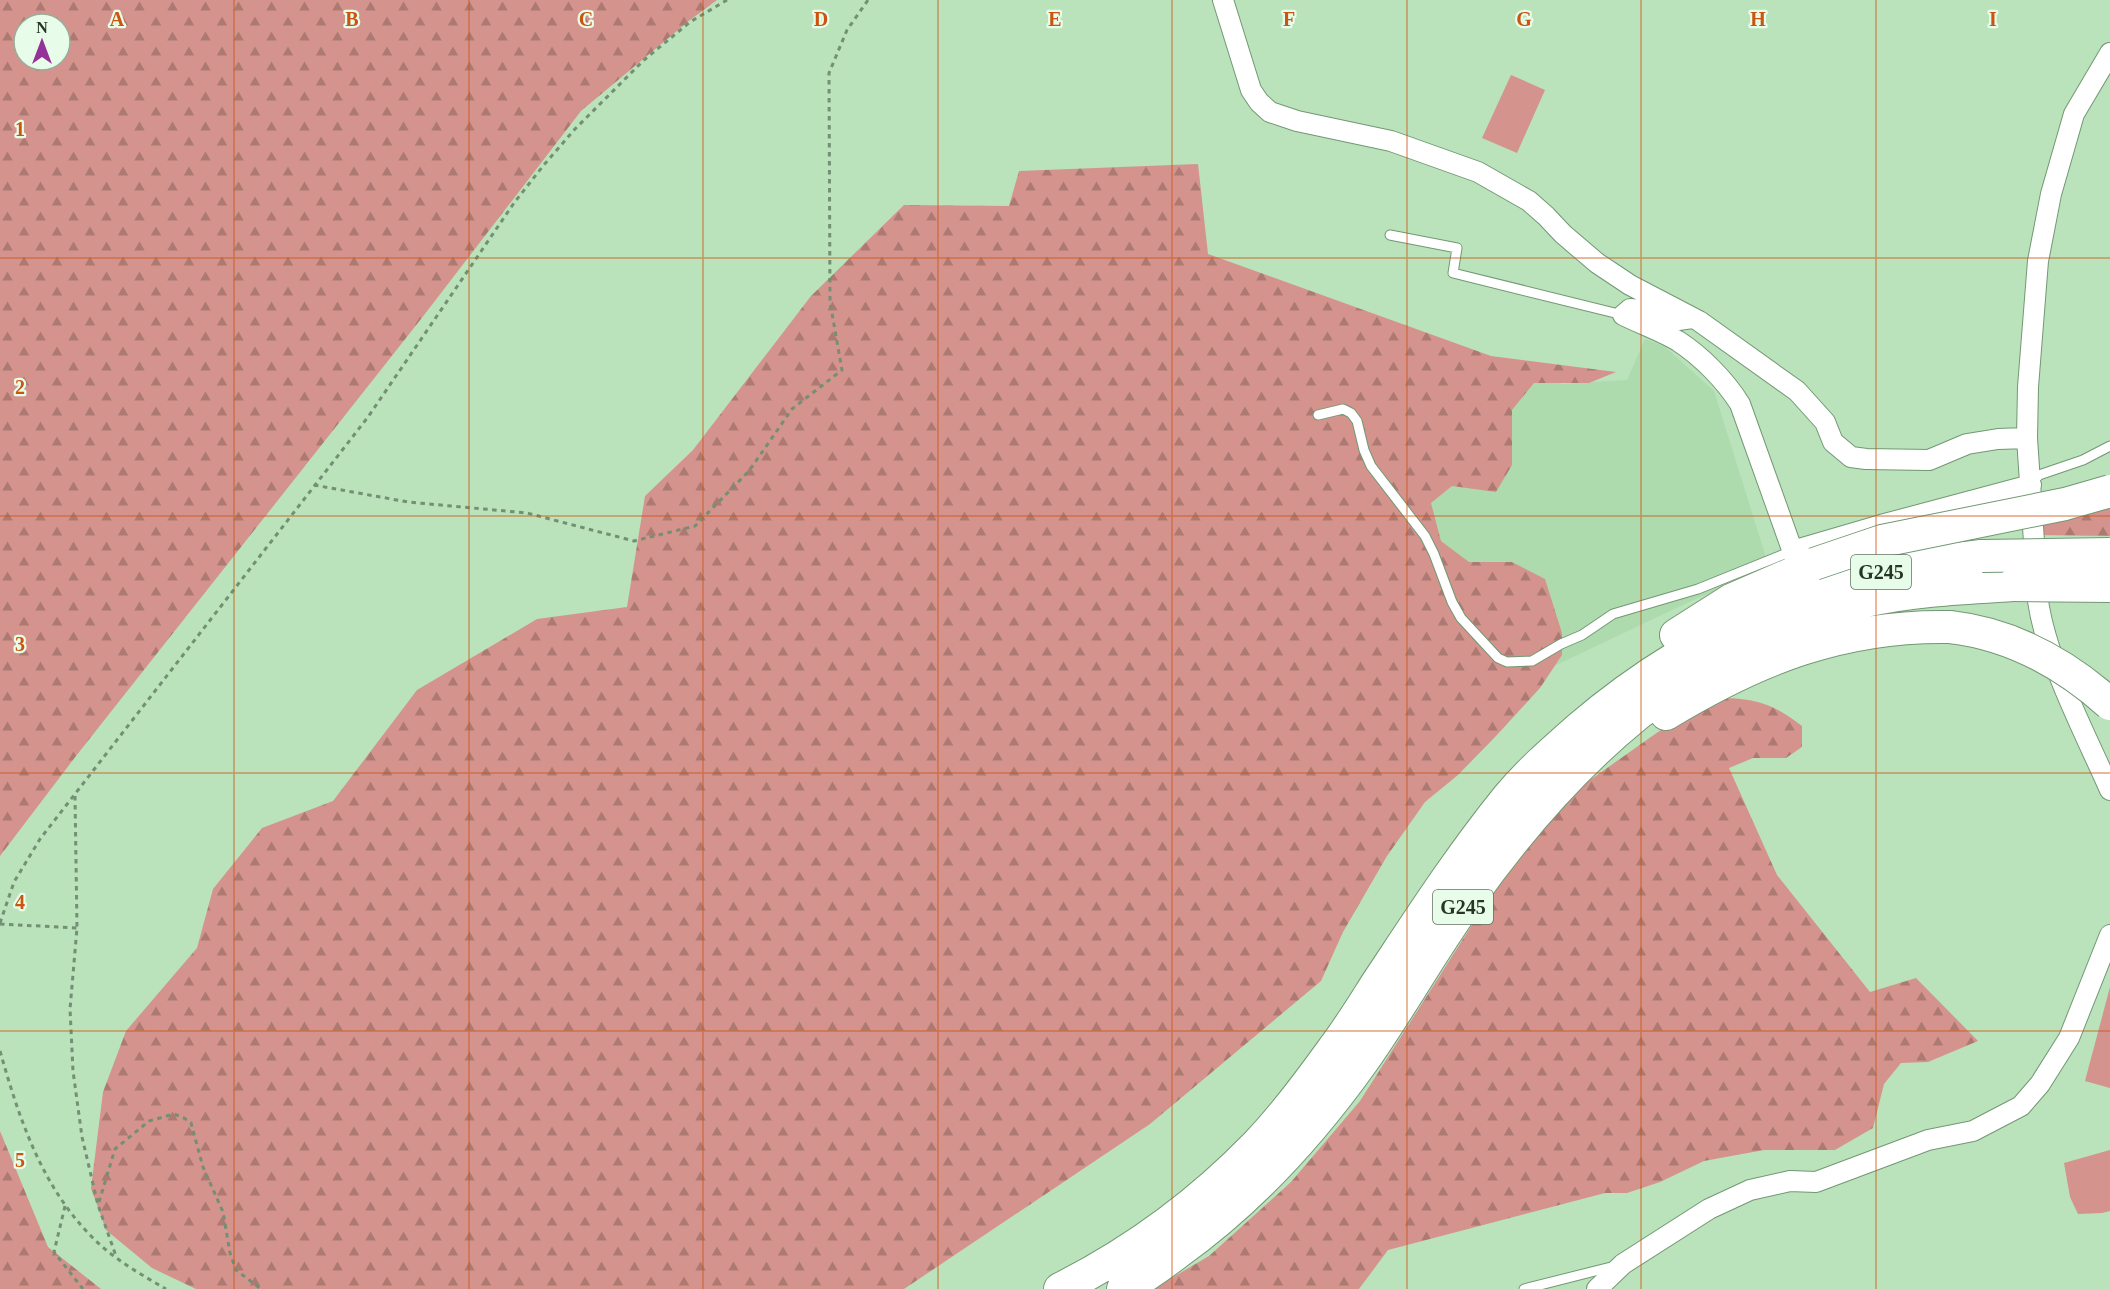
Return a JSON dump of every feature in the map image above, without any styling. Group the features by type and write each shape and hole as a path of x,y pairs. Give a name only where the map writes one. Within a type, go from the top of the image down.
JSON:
{"highway":[{"path":"1539,763 1562,731 1596,697 1662,644 1731,600 1802,561 1882,541 2065,504 2110,490"},
{"name":"G245","path":"1060,1289 1138,1243 1178,1215 1216,1184 1259,1142 1335,1047 1440,888 1508,797 1539,763 1609,702 1648,674 1735,624 1784,603 1874,574 1924,563 1982,556 2110,554"},
{"name":"G245","path":"1123,1289 1140,1280 1199,1237 1247,1196 1299,1142 1364,1060 1466,902 1503,854 1559,787 1603,743 1666,691 1701,668 1779,630 1825,612 1865,601 1918,591 2013,585 2110,586"},
{"path":"1559,787 1636,732 1689,700 1757,665 1838,638 1876,630 1913,626 1950,627 1985,632 2032,649 2075,676 2110,704"}],"street":[{"path":"1223,0 1251,90 1270,112 1297,121 1391,141 1478,172 1529,201 1597,263 1630,285 1724,338 1797,391 1813,406 1825,422 1833,442 1851,457 1929,460 1967,444 1998,439 2027,438"},
{"path":"2110,53 2074,114 2051,194 2038,261 2028,387 2027,438 2041,623 2063,682 2110,790"},
{"path":"1692,318 1671,321 1641,310 1630,309 1623,315 1677,340 1695,353 1731,390 1740,404 1802,561 1881,525 2031,485"},
{"path":"1597,1289 1623,1264 1708,1209 1750,1190 1790,1181 1816,1182 1928,1140 1973,1131 2021,1106 2040,1084 2069,1038 2110,934"}],"lane":[{"path":"1390,235 1457,248 1453,273 1623,315"},
{"path":"1318,416 1342,409 1351,413 1357,421 1364,450 1371,466 1425,536 1452,602 1461,618 1498,658 1507,662 1532,661 1582,635 1612,614 1802,561"},
{"path":"2031,485 2039,475 2083,460 2110,446"},
{"path":"1524,1289 1623,1264"}],"path":[{"path":"77,928 0,924 14,882 40,839 368,417 514,203 549,159 575,129 644,60 690,22 726,0"},
{"path":"314,485 408,502 527,513 634,542 695,526 749,471 792,409 842,370 830,302 829,73 847,30 868,0"},
{"path":"75,796 77,928 70,1009 73,1071 82,1137 98,1205 116,1256"},
{"path":"0,1051 34,1154 65,1206 92,1237 132,1269 166,1289"},
{"path":"98,1205 115,1149 149,1121 174,1114 184,1118 191,1123 203,1167 223,1212 230,1253 236,1270 261,1289"},
{"path":"65,1206 54,1252 83,1289"}],"shaded area":[{"path":"1645,339 1664,346 1714,391 1769,567 1533,676 1314,379 1521,371 1563,384 1627,380"}],"green space":[{"path":"0,0 717,0 581,111 421,319 76,756 0,856"},
{"path":"1511,75 1545,90 1517,153 1482,138"},
{"path":"1198,164 1208,254 1491,356 1616,372 1589,383 1534,383 1512,410 1512,465 1496,492 1452,486 1431,503 1441,541 1469,562 1512,562 1545,579 1562,633 1562,655 1540,688 1496,736 1458,775 1425,802 1387,856 1343,932 1321,981 1150,1124 904,1289 196,1289 152,1268 106,1230 91,1188 103,1092 126,1031 197,948 213,889 262,828 333,801 417,690 537,619 627,607 645,496 693,450 811,296 904,205 1009,206 1019,171"},
{"path":"2110,503 2110,536 2033,535 2032,523"},
{"path":"1717,698 1763,703 1802,726 1802,747 1786,758 1753,758 1729,768 1777,875 1870,992 1916,978 1978,1041 1928,1062 1901,1063 1884,1084 1873,1128 1835,1150 1764,1150 1704,1161 1660,1182 1627,1193 1605,1193 1388,1250 1359,1289 1153,1289 1209,1256 1291,1182 1360,1101 1519,851 1576,790 1658,732"},
{"path":"2110,987 2110,1088 2085,1081"},
{"path":"0,1131 48,1247 101,1289 0,1289"},
{"path":"2110,1150 2110,1211 2078,1214 2070,1197 2064,1163"}]}
